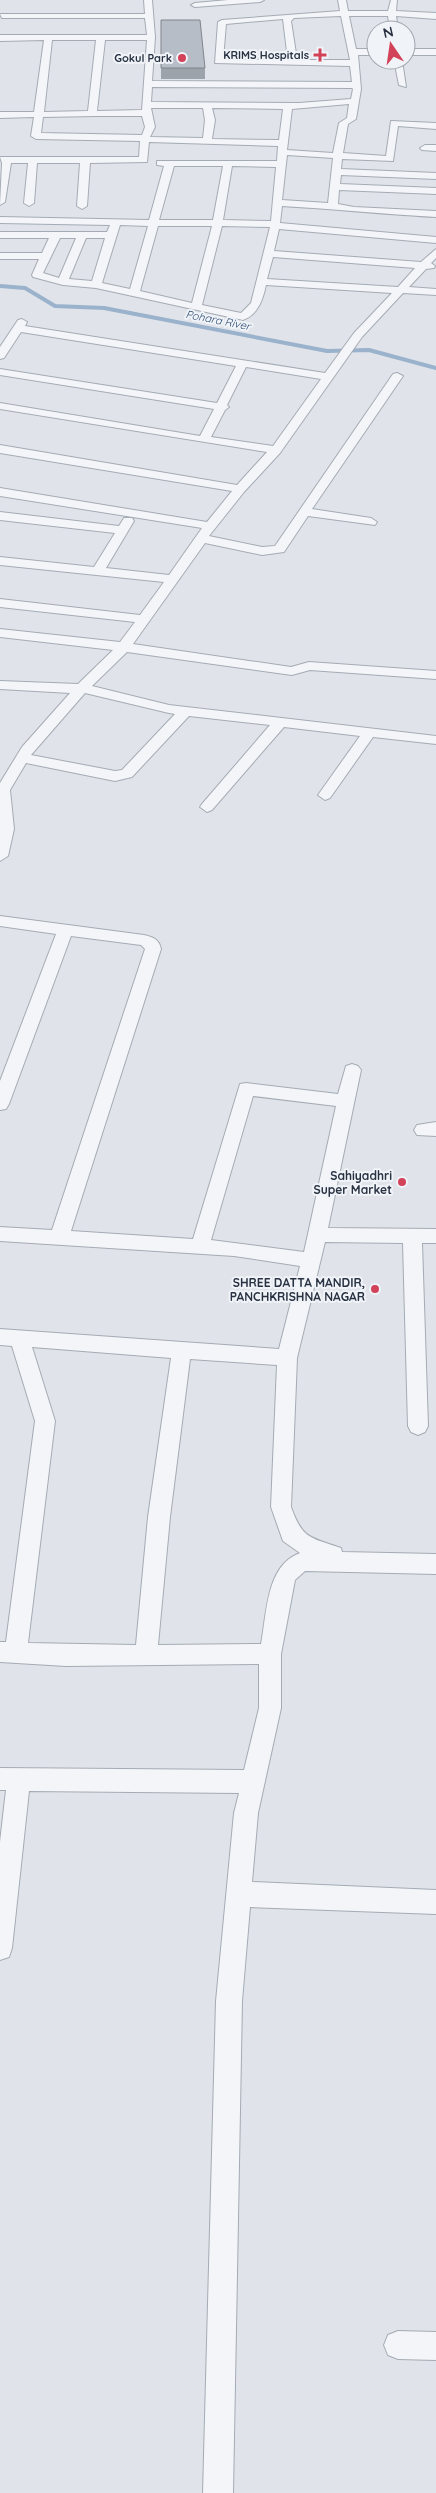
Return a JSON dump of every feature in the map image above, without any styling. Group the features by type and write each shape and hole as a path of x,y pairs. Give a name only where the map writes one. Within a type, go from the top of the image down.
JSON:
{"street":[{"path":"144,160 145,138 150,126 147,109 151,37 148,0"},
{"path":"195,5 260,0"},
{"path":"333,206 338,156 344,123 351,119 357,85 342,0"},
{"path":"393,20 394,0"},
{"path":"0,26 3,12 150,16"},
{"path":"354,63 218,60 222,22 344,13 392,12 434,15 436,17"},
{"path":"292,16 287,20 293,63"},
{"path":"92,115 101,37"},
{"path":"0,38 151,37"},
{"path":"48,38 36,136 207,141 282,148 338,156 390,159 394,123 436,126"},
{"path":"352,52 366,52"},
{"path":"416,52 436,52"},
{"path":"400,70 403,85"},
{"path":"147,84 357,85"},
{"path":"0,116 92,115 147,109 207,106 288,106 355,101"},
{"path":"207,106 210,120 207,141"},
{"path":"56,235 46,256 34,269 37,274 63,282 96,285 243,317 256,304 269,254 279,203 282,148 288,106"},
{"path":"425,148 436,148"},
{"path":"0,202 3,160 144,160 155,163 281,164"},
{"path":"29,203 33,160"},
{"path":"82,206 85,160"},
{"path":"134,294 170,163"},
{"path":"196,307 218,221 228,164"},
{"path":"336,172 436,176"},
{"path":"334,187 436,190"},
{"path":"279,203 333,206 354,210 436,214"},
{"path":"341,259 354,210"},
{"path":"0,220 114,228"},
{"path":"0,235 82,235 114,228 153,223 218,221 275,225 400,291 436,292"},
{"path":"0,229 114,228"},
{"path":"96,285 114,228"},
{"path":"63,282 82,235"},
{"path":"263,282 341,259 436,240"},
{"path":"0,856 8,835 3,790 22,758 82,688 124,647 210,526 240,489 276,450 330,377 337,362 358,335 436,252"},
{"path":"269,254 436,266"},
{"path":"0,256 46,256"},
{"path":"0,356 20,325 330,377"},
{"path":"204,440 243,363"},
{"path":"0,372 222,407"},
{"path":"201,538 262,551 279,550 397,376"},
{"path":"0,406 276,450"},
{"path":"0,448 240,489"},
{"path":"0,492 210,526"},
{"path":"304,512 371,522"},
{"path":"98,571 133,514"},
{"path":"0,516 123,530"},
{"path":"0,561 173,579"},
{"path":"0,603 143,619"},
{"path":"0,633 124,647 292,672 309,666 436,676"},
{"path":"0,685 60,689 82,688 186,711 436,740"},
{"path":"22,758 115,776 127,774 186,711"},
{"path":"207,808 279,723"},
{"path":"325,795 370,733"},
{"path":"0,921 144,940 152,944 153,949 59,1238"},
{"path":"0,1104 66,930"},
{"path":"348,1560 302,1544 290,1534 281,1507 287,1358 317,1235 352,1070"},
{"path":"200,1247 246,1089 345,1101"},
{"path":"0,1234 200,1247 310,1260"},
{"path":"317,1235 436,1236"},
{"path":"412,1237 418,1426"},
{"path":"270,1654 66,1656 8,1652 45,1421 10,1339 182,1349 287,1358"},
{"path":"146,1655 159,1517 182,1349"},
{"path":"218,2493 229,2001 246,1813 270,1708 270,1654 285,1576 293,1566 303,1560 436,1564"},
{"path":"0,1948 10,1779 253,1782"},
{"path":"239,1894 436,1902"},
{"path":"398,2345 436,2346"}],"building":[{"name":"Gokul Park","path":"161,20 200,20 205,68 161,68"}],"waterway":[{"name":"Pohara River","path":"0,286 25,288 55,306 104,308 327,351 369,350 436,368"}],"place":[{"name":"KRIMS Hospitals","path":"320,55"},
{"name":"Gokul Park","path":"182,58"},
{"name":"Sahiyadhri Super Market","path":"402,1182"},
{"name":"SHREE DATTA MANDIR, PANCHKRISHNA NAGAR","path":"375,1289"}]}
